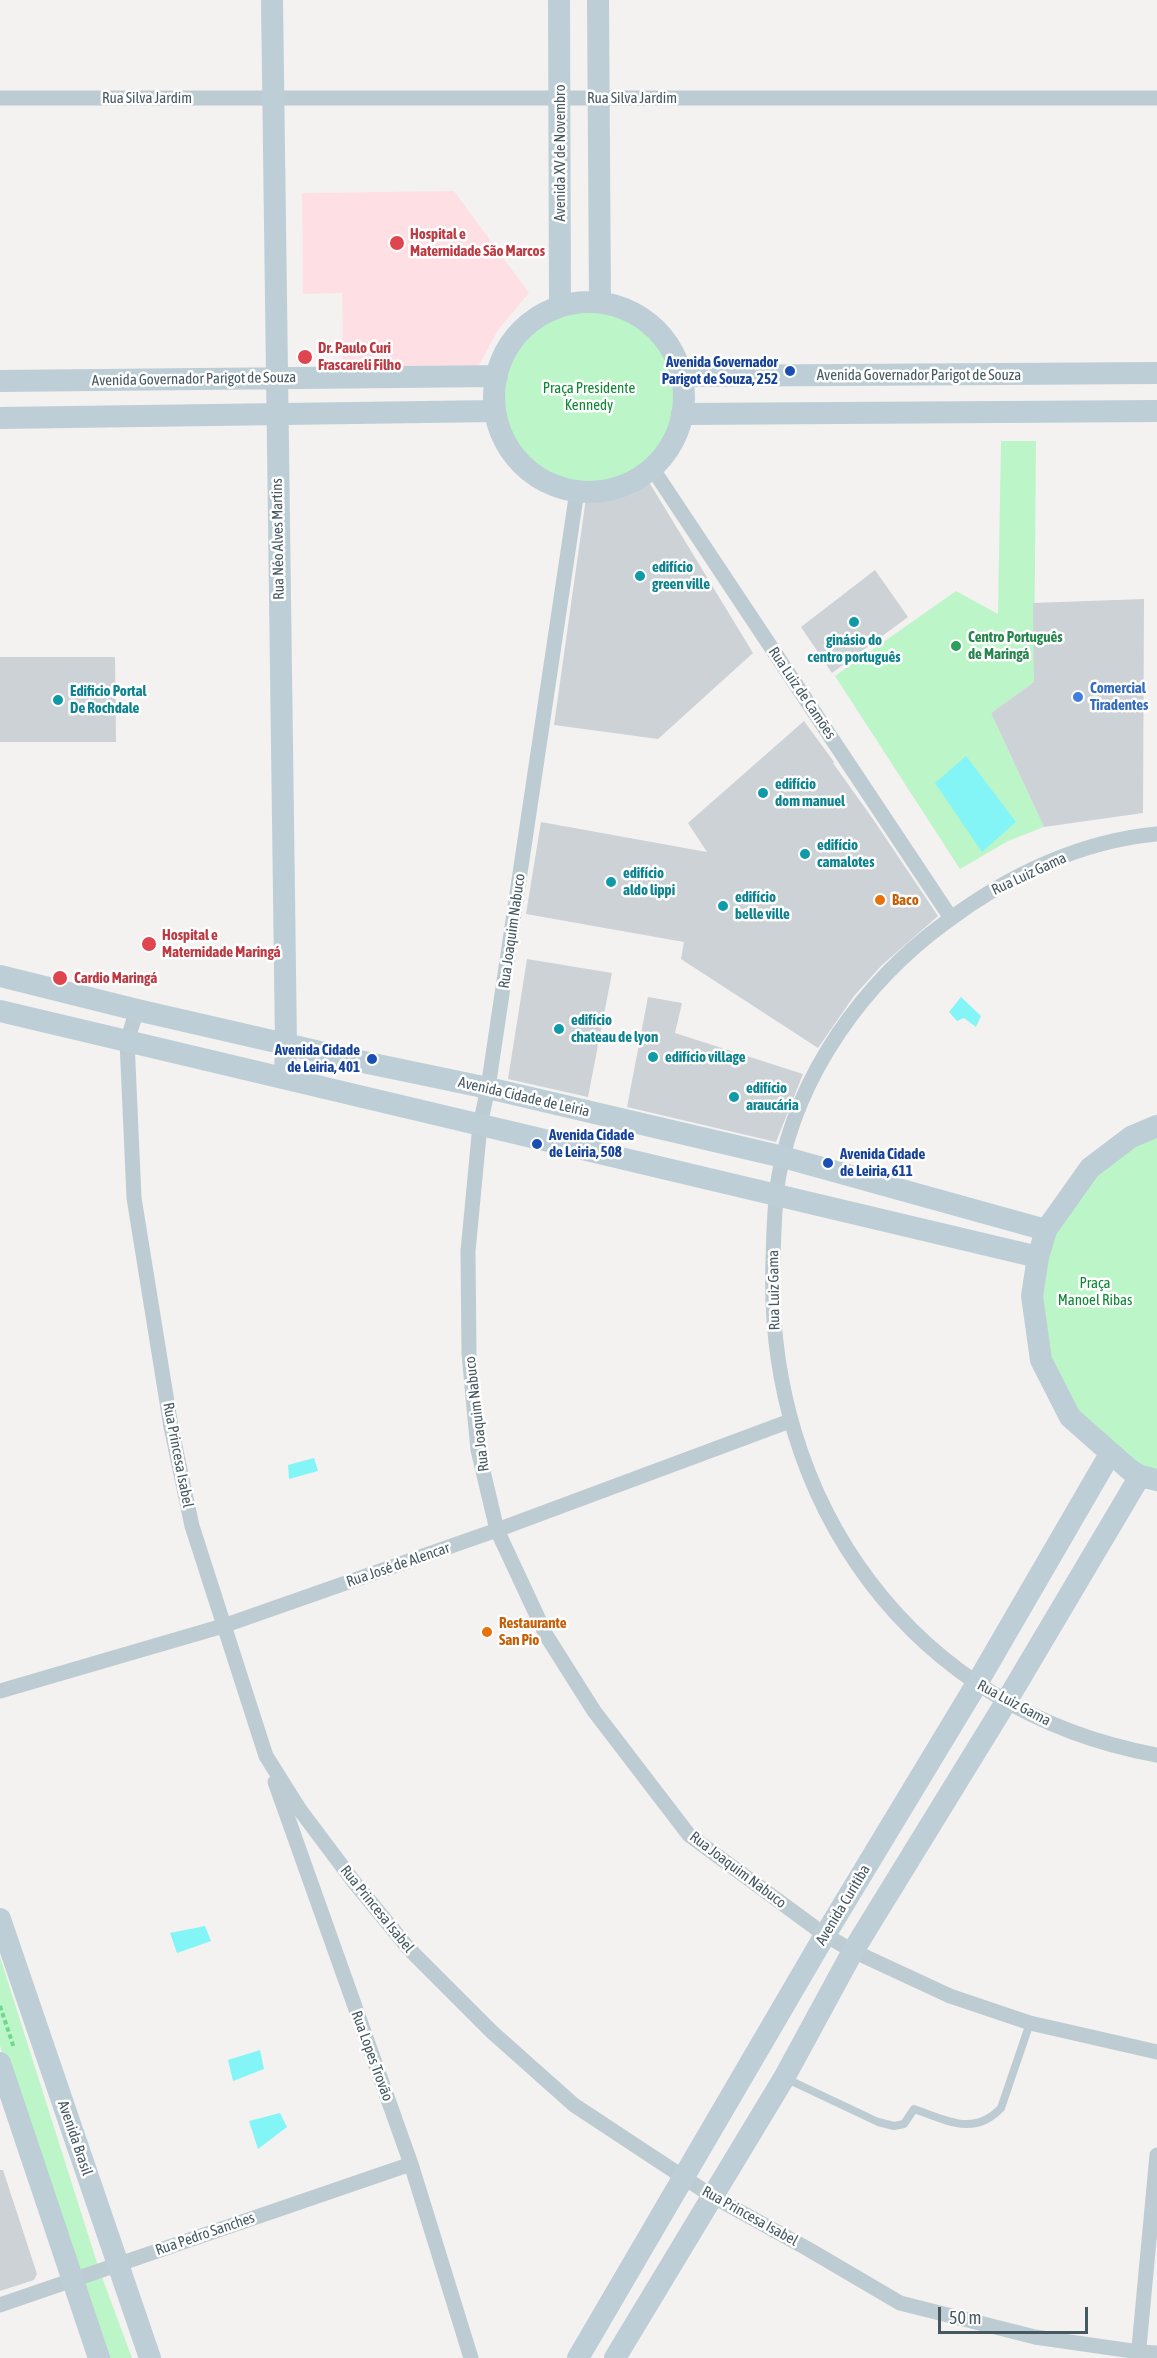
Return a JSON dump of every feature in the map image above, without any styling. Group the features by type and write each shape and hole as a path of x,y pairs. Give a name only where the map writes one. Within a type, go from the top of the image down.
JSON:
{"main road":[{"name":"Rua Néo Alves Martins","path":"272,0 285,1078"},
{"name":"Avenida XV de Novembro","path":"559,0 560,306"},
{"path":"598,0 600,302"},
{"path":"580,302 600,302 623,308 643,318 660,334 674,352 682,376 684,402 676,436 666,453 652,468 636,480 617,488 597,492 577,491 557,487 539,478 523,465 510,449 501,431 495,411 494,394 501,360 519,333 545,313 560,306 580,302"},
{"name":"Avenida Governador Parigot de Souza","path":"682,376 1157,373"},
{"name":"Avenida Governador Parigot de Souza","path":"0,381 497,376"},
{"path":"0,418 495,411"},
{"path":"682,414 1157,411"},
{"name":"Avenida Cidade de Leiria","path":"0,976 137,1010 488,1088 783,1157 1046,1230"},
{"path":"0,1011 1038,1257"},
{"path":"615,2358 784,2078 853,1952 1006,1702 1149,1478 1110,1454 1070,1417 1041,1360 1032,1296 1038,1257 1046,1230 1090,1168 1131,1137 1157,1126"},
{"name":"Avenida Curitiba","path":"578,2358 1110,1454"},
{"name":"Avenida Brasil","path":"0,1919 150,2358"},
{"path":"0,2062 99,2358"}],"street":[{"name":"Rua Silva Jardim","path":"0,98 1157,98"},
{"name":"Rua Luiz de Camões","path":"652,468 951,918"},
{"name":"Rua Joaquim Nabuco","path":"577,491 488,1088 480,1125 468,1251 470,1354 478,1450 497,1530 546,1635 594,1711 689,1835 825,1935 853,1952 950,1996 1030,2023 1157,2052"},
{"name":"Rua Luiz Gama","path":"1157,834 1101,844 1012,879 978,898 918,942 887,972 856,1009 817,1068 797,1111 783,1157 776,1195 772,1289 776,1354 790,1421 810,1478 826,1513 850,1554 874,1587 910,1628 976,1685 1070,1732 1104,1743 1157,1755"},
{"path":"127,1041 137,1010"},
{"name":"Rua Princesa Isabel","path":"127,1041 134,1198 171,1426 192,1526 266,1756 300,1810 354,1882 409,1949 492,2032 574,2105 712,2196 808,2248 900,2303 1035,2337 1139,2355 1157,2353"},
{"name":"Rua José de Alencar","path":"0,1691 223,1626 497,1530 790,1421"},
{"name":"Rua Lopes Trovão","path":"266,1756 411,2164 471,2358"},
{"path":"1139,2355 1157,2155"},
{"name":"Rua Pedro Sanches","path":"0,2305 411,2164"}],"lane":[{"path":"784,2078 879,2122 894,2126 904,2124 914,2109 955,2124 978,2124 991,2119 1001,2108 1030,2023"}],"shaded area":[{"name":"Hospital e Maternidade São Marcos","path":"454,191 529,293 498,330 479,365 343,367 342,293 303,294 302,193"}],"green space":[{"name":"Praça Presidente Kennedy","path":"589,302 625,309 642,318 656,330 668,344 677,361 684,397 677,433 668,450 656,464 642,476 625,485 589,492 553,485 536,476 522,464 510,450 501,433 494,397 501,361 510,344 522,330 536,318 553,309"},
{"name":"Centro Português de Maringá","path":"1001,441 1036,441 1034,682 991,713 1044,827 1008,841 960,869 835,676 956,591 998,614"},
{"name":"Praça Manoel Ribas","path":"1157,1126 1157,1480 1070,1417 1032,1296 1038,1257 1090,1168"},
{"path":"0,1957 99,2269 132,2358 102,2358 72,2279 0,2046"}],"water":[{"path":"966,756 1016,822 982,852 935,783"},
{"path":"961,997 981,1016 976,1027 964,1018 957,1021 949,1012"},
{"path":"314,1458 318,1471 289,1479 288,1465"},
{"path":"205,1926 211,1941 177,1953 170,1933"},
{"path":"260,2050 264,2069 233,2081 228,2060"},
{"path":"280,2113 287,2127 258,2149 249,2121"}],"building":[{"name":"edifício green ville","path":"649,482 753,653 658,739 554,725 586,498 611,497"},
{"name":"ginásio do centro português","path":"875,570 908,617 832,673 801,627"},
{"name":"Comercial Tiradentes","path":"1144,599 1143,813 1044,827 991,713 1034,682 1033,603"},
{"name":"Edificio Portal De Rochdale","path":"0,657 115,657 116,742 0,742"},
{"path":"804,721 938,916 881,966 854,996 818,1048 681,959 684,942 526,914 541,822 707,852 688,823"},
{"name":"edifício chateau de lyon","path":"527,959 612,973 588,1097 508,1079"},
{"name":"edifício araucária","path":"648,997 682,1003 675,1033 803,1074 776,1142 627,1107"},
{"path":"0,2170 3,2170 37,2274 34,2280 0,2291"}],"place":[{"name":"Hospital e Maternidade São Marcos","path":"397,243"},
{"name":"Dr. Paulo Curi Frascareli Filho","path":"305,357"},
{"name":"Avenida Governador Parigot de Souza, 252","path":"790,371"},
{"name":"edifício green ville","path":"640,576"},
{"name":"ginásio do centro português","path":"854,622"},
{"name":"Centro Português de Maringá","path":"956,646"},
{"name":"Comercial Tiradentes","path":"1078,697"},
{"name":"Edificio Portal De Rochdale","path":"58,700"},
{"name":"edifício dom manuel","path":"763,793"},
{"name":"edifício camalotes","path":"805,854"},
{"name":"edifício aldo lippi","path":"611,882"},
{"name":"Baco","path":"880,900"},
{"name":"edifício belle ville","path":"723,906"},
{"name":"Hospital e Maternidade Maringá","path":"149,944"},
{"name":"Cardio Maringá","path":"60,978"},
{"name":"edifício chateau de lyon","path":"559,1029"},
{"name":"edifício village","path":"653,1057"},
{"name":"Avenida Cidade de Leiria, 401","path":"372,1059"},
{"name":"edifício araucária","path":"734,1097"},
{"name":"Avenida Cidade de Leiria, 508","path":"537,1144"},
{"name":"Avenida Cidade de Leiria, 611","path":"828,1163"},
{"name":"Restaurante San Pio","path":"487,1632"}]}
